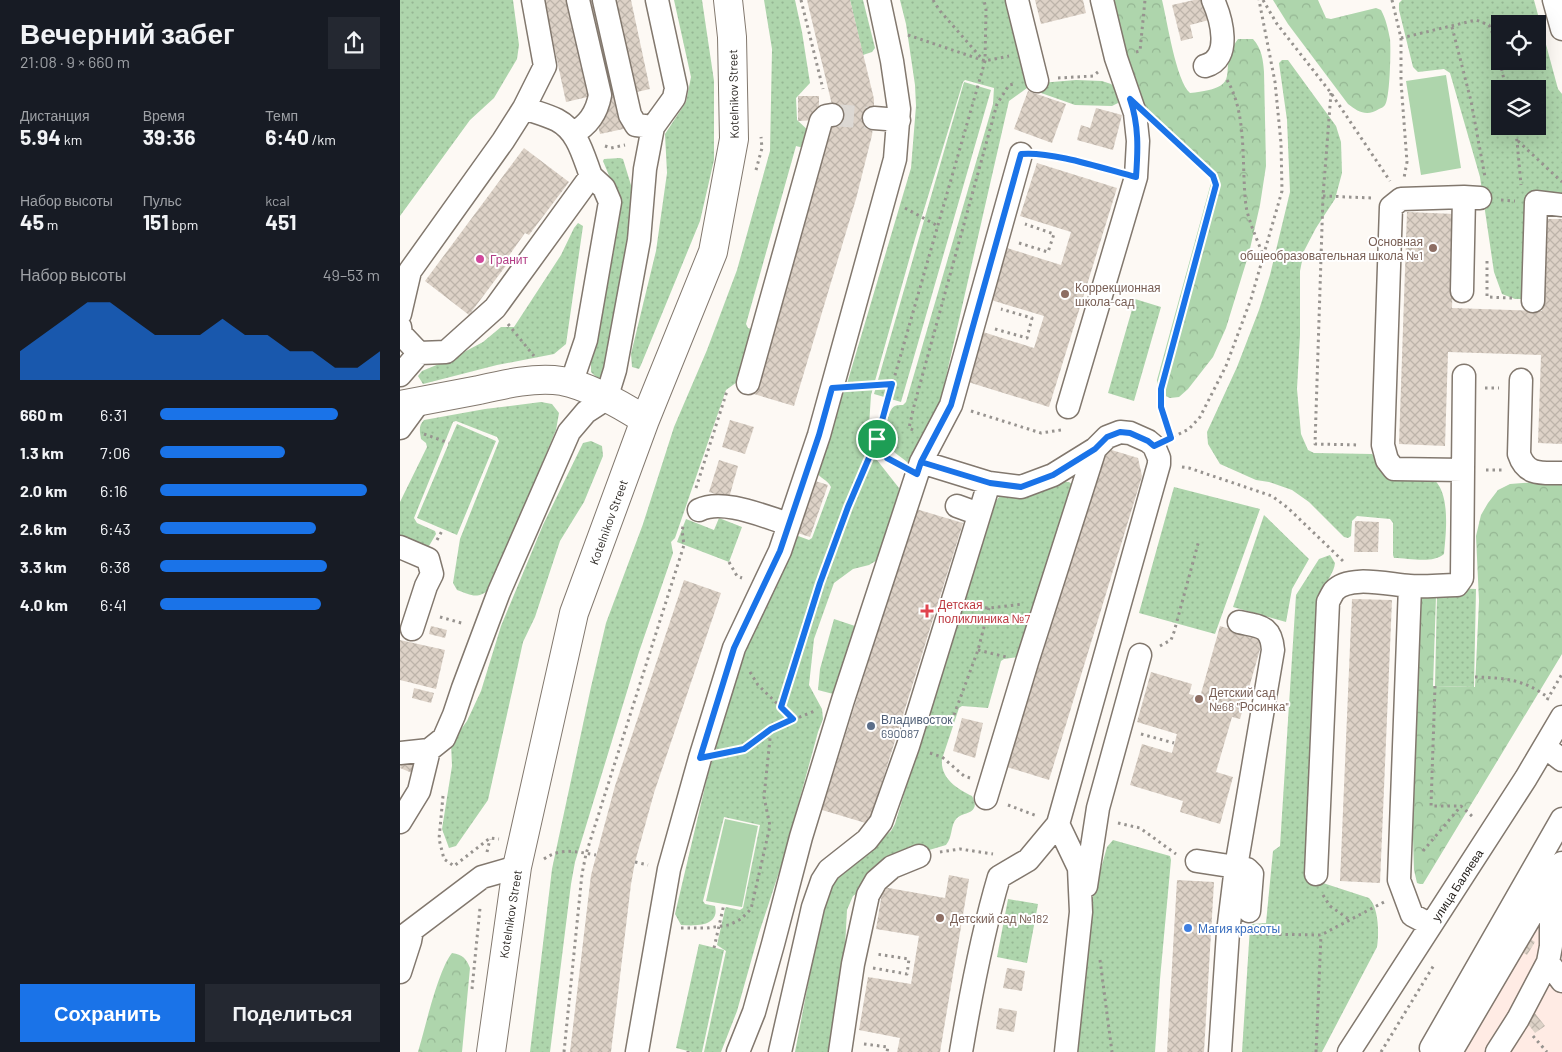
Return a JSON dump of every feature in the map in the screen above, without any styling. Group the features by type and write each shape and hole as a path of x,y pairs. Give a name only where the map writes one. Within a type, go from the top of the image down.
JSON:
{"main road":[{"name":"Kotelnikov Street","path":"491,1052 517,867 574,613 645,420 713,252 734,139 732,37 728,0"},
{"path":"409,403 528,381 563,382 606,399 645,420"}],"street":[{"path":"400,314 410,271 524,108 546,66 533,0"},
{"path":"576,139 596,111 600,96 578,0"},
{"path":"604,0 630,115 645,126"},
{"path":"400,753 429,750 444,738 499,592 569,432 586,412 606,399 615,370 639,240 645,169 645,126 674,98 676,88 657,0"},
{"path":"637,1052 669,869 700,758 734,648 780,551 819,435 896,159 899,120 892,61 879,0"},
{"path":"1017,0 1030,52 1046,79"},
{"path":"1068,408 1136,177 1138,141 1135,113 1116,58 1102,0"},
{"path":"1211,63 1221,51 1222,41 1220,21 1213,0"},
{"path":"1554,0 1562,29"},
{"path":"524,108 557,120 576,139 591,176 604,188 610,202 586,340 563,382"},
{"path":"748,383 821,121 826,116 832,115"},
{"path":"874,118 899,120"},
{"path":"738,1052 756,1004 806,818 919,468 951,405 1021,154"},
{"path":"400,375 420,353 446,352 503,309 525,280 591,176"},
{"path":"1462,291 1477,198 1402,199 1391,207 1383,445 1386,460 1394,469 1462,470"},
{"path":"1526,300 1529,202 1562,205"},
{"path":"525,280 549,255"},
{"path":"400,327 401,334 420,353"},
{"path":"1316,874 1328,602 1333,592 1351,583 1363,582 1410,586 1457,585 1462,578 1462,470 1471,382"},
{"path":"1513,384 1519,454 1522,463 1526,468 1542,473 1562,473"},
{"path":"400,428 409,403"},
{"path":"919,468 990,483 1021,487 1053,475 1095,449 1107,437 1120,432 1130,433 1148,441 1154,446 1159,458 1159,464 1058,824 1028,860 999,877 992,900 961,1052"},
{"path":"986,798 1095,449"},
{"path":"780,1052 811,916 822,880 829,870 867,840 881,822 908,746 990,483"},
{"path":"693,508 716,506 740,509 789,524"},
{"path":"957,506 980,514"},
{"path":"400,547 428,559 432,574 420,602 412,629"},
{"path":"1410,586 1400,885 1412,915 1431,925"},
{"path":"1220,1052 1228,932 1236,867 1273,650 1272,638 1268,631 1240,622"},
{"path":"1066,1052 1081,912 1098,808 1140,655"},
{"name":"улица Баляева","path":"1349,1052 1431,925 1553,754 1562,717"},
{"path":"400,822 419,791 429,750"},
{"path":"1441,1050 1562,819"},
{"path":"1058,824 1079,868 1081,912"},
{"path":"841,1046 854,958 868,895 876,881 892,867 919,856"},
{"path":"1189,859 1247,869 1252,874 1249,911"},
{"path":"1441,1050 1562,863"},
{"path":"400,972 410,941 406,934 482,877 517,867"},
{"path":"1497,1052 1518,1019 1548,962 1551,946 1551,921 1555,901 1561,889"},
{"path":"1548,962 1562,981"}],"path":[{"path":"801,0 822,89"},
{"path":"933,0 940,11 984,62"},
{"path":"781,707 820,583 848,507 877,439 984,62 986,10 984,0"},
{"path":"1140,51 1144,0"},
{"path":"1158,124 1213,176 1216,185 1161,389 1161,407 1171,438 1189,429 1200,417 1226,366 1251,299 1282,191 1281,143 1275,82 1259,0"},
{"path":"1263,0 1277,24 1331,93 1402,199"},
{"path":"1392,0 1401,38 1401,82 1407,162 1402,199"},
{"path":"1401,38 1476,20 1489,25 1495,39 1504,80"},
{"path":"1452,27 1471,102 1477,198 1529,202 1516,135"},
{"path":"886,28 984,62 1030,52"},
{"path":"1211,63 1234,91 1241,131 1246,208 1264,258"},
{"path":"1046,79 1093,76"},
{"path":"917,432 909,428 912,414 998,104 1004,92"},
{"path":"1331,93 1323,196 1315,444 1383,445"},
{"path":"576,139 611,148 627,145 645,126"},
{"path":"754,176 762,148 761,128"},
{"path":"1517,141 1562,182"},
{"path":"1021,154 1033,153 1136,177"},
{"path":"885,196 938,226"},
{"path":"1323,196 1402,199"},
{"path":"1000,226 1054,234 1048,252 1000,226"},
{"path":"1488,258 1487,297 1526,300"},
{"path":"503,309 563,382"},
{"path":"978,313 1032,318 1027,338 978,313"},
{"path":"1471,382 1513,384"},
{"path":"564,1052 582,874 586,854 684,545 682,530 693,508 727,391 748,383"},
{"path":"832,388 892,384"},
{"path":"951,405 1041,433 1061,430"},
{"path":"877,439 887,458 919,468"},
{"path":"1190,468 1272,496 1288,508 1363,582"},
{"path":"1462,470 1526,468"},
{"path":"1140,655 1146,649 1162,645 1171,640 1198,540"},
{"path":"950,607 989,608 1046,602"},
{"path":"954,716 978,650 989,608"},
{"path":"434,615 465,624"},
{"path":"978,650 1027,662"},
{"path":"1474,677 1514,680 1536,688 1548,698"},
{"path":"700,758 744,749 771,729 793,719 758,685"},
{"path":"1434,686 1431,806 1461,806 1474,818"},
{"path":"1120,728 1174,743"},
{"path":"707,928 729,925 741,919 751,908 770,826 764,797 771,729"},
{"path":"908,746 942,757 964,776"},
{"path":"442,804 439,839 444,859 454,866 490,838"},
{"path":"1256,934 1321,934 1390,899 1461,806"},
{"path":"1140,828 1189,859"},
{"path":"919,856 960,849 1028,860"},
{"path":"541,853 539,862 553,852 571,850 596,855"},
{"path":"472,992 482,877"},
{"path":"714,948 724,904"},
{"path":"1316,1052 1321,934"},
{"path":"854,958 909,959 906,974 854,958"},
{"path":"1100,958 1112,1052"},
{"path":"841,1046 888,1047 887,1052"}],"shaded area":[{"path":"1532,924 1547,933 1562,974 1562,1052 1458,1052"}],"green space":[{"path":"400,0 513,0 519,45 517,59 494,98 470,120 400,216"},
{"path":"674,0 702,0 714,81 714,160 700,221 639,369 632,367 631,354 656,251 667,173 665,134 686,102 691,77"},
{"path":"764,0 795,0 810,83 796,98 797,120 810,132 808,149 796,146 746,324 748,328 755,330 744,377 726,390 675,538 671,542 673,553 639,652 575,862 550,1052 530,1052 552,869 606,623 643,524 674,427 707,350 737,270 770,151 772,49"},
{"path":"850,0 863,0 875,48 872,52 863,55"},
{"path":"900,0 1010,0 1040,83 1076,80 1102,81 1111,84 1119,90 1120,98 1118,103 1112,106 1075,105 1027,88 1009,101 938,412 914,461 907,462 887,443 886,429 888,417 892,408 896,405 903,405 906,402 993,104 994,88 965,80 963,82 915,239 871,395 868,441 873,455 899,488 898,498 879,559 869,565 853,569 834,583 814,639 809,685 822,709 823,719 737,1011 721,1052 704,1052 726,951 717,945 725,909 726,907 740,910 743,908 760,825 724,817 703,901 705,904 715,906 716,913 714,918 705,924 681,925 675,914 708,774 743,652 790,533 809,540 812,538 831,487 816,471 828,428 846,387 911,168 916,106 915,85 906,24"},
{"path":"1110,0 1162,0 1176,64 1180,76 1190,93 1219,87 1225,82 1231,50 1238,39 1253,39 1262,59 1264,72 1266,166 1260,205 1249,253 1226,328 1213,357 1188,389 1179,397 1170,398 1159,393 1157,380 1211,183 1209,174 1198,162 1141,108"},
{"path":"1273,0 1318,0 1326,18 1331,19 1376,8 1381,10 1387,24 1390,39 1389,84 1385,106 1367,113 1359,111 1348,104 1288,24"},
{"path":"1402,0 1534,0 1538,15 1491,15 1491,70 1546,70 1546,44 1558,89 1562,94 1562,200 1539,197 1526,299 1515,299 1502,294 1494,272 1480,177 1450,73 1444,69 1418,72 1413,67 1399,3"},
{"path":"1282,60 1288,60 1336,126 1341,142 1342,173 1335,199 1304,251 1300,271 1300,335 1297,389 1301,434 1308,450 1314,453 1372,454 1376,458 1432,478 1442,492 1446,513 1444,554 1434,559 1394,558 1393,523 1390,519 1357,516 1352,521 1351,536 1348,538 1344,537 1309,502 1292,490 1269,482 1256,480 1220,464 1208,444 1207,432 1237,367 1259,310 1270,275 1290,192 1287,120 1279,63"},
{"path":"1446,75 1461,168 1421,175 1406,81"},
{"path":"964,82 991,90 901,402 874,394"},
{"path":"604,159 623,159 634,195 628,239 602,379 598,379 591,372 591,357 617,195 603,161"},
{"path":"578,223 583,226 566,344 554,354 497,365 423,384 418,376 422,371 451,359 483,342 501,327 514,327 561,255"},
{"path":"1135,299 1161,307 1134,401 1108,393"},
{"path":"541,402 552,404 559,413 556,430 490,589 478,595 470,595 457,590 453,583 460,539 499,441 497,437 456,421 453,422 414,518 417,523 435,531 436,534 429,546 425,547 400,538 400,502 427,447 426,443 421,439 421,425 424,420 485,409"},
{"path":"457,424 496,441 457,535 417,518"},
{"path":"591,441 602,446 603,456 584,502 560,541 535,617 523,642 488,800 456,846 449,848 442,829 452,766 451,743 467,721 481,691 501,626 543,525 583,443"},
{"path":"1562,480 1562,654 1423,884 1417,883 1414,870 1412,807 1419,596 1436,596 1433,686 1475,687 1479,601 1476,536 1481,515 1498,490 1510,484"},
{"path":"1057,482 1069,482 1073,485 1018,657 1001,661 988,708 962,706 959,708 942,759 942,766 947,777 955,786 972,796 975,804 974,808 959,816 955,821 946,845 919,853 853,896 847,910 843,983 833,1052 795,1052 824,901 836,880 844,871 891,831 895,824 975,558 996,501 1000,496 1025,495"},
{"path":"1174,487 1260,509 1215,634 1139,613"},
{"path":"1264,515 1309,559 1292,589 1286,622 1233,607"},
{"path":"719,518 742,527 729,562 677,542 686,519 714,530"},
{"path":"1330,555 1335,563 1323,591 1314,877 1323,883 1369,898 1376,914 1378,928 1377,947 1322,1052 1242,1052 1250,927 1252,924 1266,923 1273,851 1280,846 1296,595 1319,559"},
{"path":"1451,588 1476,589 1474,687 1435,686 1437,595"},
{"path":"834,619 858,627 837,695 818,690 820,669"},
{"path":"725,819 758,826 742,907 706,901"},
{"path":"1113,840 1170,856 1171,860 1155,1052 1077,1052 1087,918 1107,847"},
{"path":"1008,899 1038,904 1027,963 997,957"},
{"path":"699,944 724,950 702,1052 692,1052 676,1048"},
{"path":"452,953 464,958 470,968 462,1052 418,1052 437,986"}],"building":[{"path":"544,0 600,0 628,128 600,134 592,96 566,102"},
{"path":"608,0 631,0 650,89 628,94"},
{"path":"807,0 850,0 874,99 874,118 872,135 856,199 794,406 754,394 830,125 832,105"},
{"path":"1035,0 1083,0 1086,13 1041,24"},
{"path":"1194,0 1204,0 1209,20 1190,25 1193,38 1181,41 1172,5"},
{"path":"1028,91 1066,104 1052,143 1014,129"},
{"path":"798,96 819,96 819,120 798,121"},
{"path":"1096,108 1122,115 1113,150 1077,140 1081,125 1090,128"},
{"path":"524,148 569,182 529,235 525,233 508,257 511,259 469,315 425,281"},
{"path":"1037,163 1117,188 1049,407 968,382 983,332 1034,348 1044,316 991,300 1007,248 1061,265 1071,232 1020,216"},
{"path":"1407,212 1455,214 1452,308 1542,311 1545,219 1562,219 1562,444 1538,443 1541,355 1448,352 1445,446 1399,444"},
{"path":"730,420 754,427 745,454 722,447"},
{"path":"1105,448 1138,458 1142,476 1049,780 1007,767"},
{"path":"719,460 738,466 729,498 709,492"},
{"path":"809,479 828,485 810,537 791,531"},
{"path":"916,509 963,523 869,824 822,810"},
{"path":"1355,521 1379,522 1378,552 1354,552"},
{"path":"684,580 721,593 654,793 635,862 611,1052 570,1052 591,875 615,786"},
{"path":"1352,599 1392,600 1380,883 1340,881"},
{"path":"431,626 447,630 445,638 429,634"},
{"path":"1220,626 1263,639 1240,719 1232,717 1216,772 1233,777 1220,824 1180,812 1183,801 1130,785 1142,744 1172,753 1177,734 1137,722 1151,672 1192,684 1189,694 1200,697"},
{"path":"400,640 445,650 436,689 400,680"},
{"path":"414,688 434,693 431,703 412,698"},
{"path":"962,718 983,723 975,758 953,751"},
{"path":"402,760 415,766 412,773 400,768"},
{"path":"949,875 969,879 940,1052 897,1052 900,1038 859,1030 868,977 911,984 919,936 876,929 883,887 945,898"},
{"path":"1177,880 1214,882 1204,1052 1167,1052"},
{"path":"1526,936 1535,942 1527,955 1518,949"},
{"path":"1007,968 1025,971 1022,991 1003,988"},
{"path":"999,1008 1017,1011 1014,1032 996,1029"},
{"path":"1534,1012 1545,1026 1535,1033 1524,1019"}],"tunnel":[{"path":"832,115 874,118"}],"place":[{"name":"Основная общеобразовательная школа №1","path":"1433,248"},
{"name":"Гранит","path":"480,259"},
{"name":"Коррекционная школа-сад","path":"1065,294"},
{"name":"Детская поликлиника №7","path":"927,611"},
{"name":"Детский сад №68 \"Росинка\"","path":"1199,699"},
{"name":"Владивосток 690087","path":"871,726"},
{"name":"Детский сад №182","path":"940,918"},
{"name":"Магия красоты","path":"1188,928"}],"route":[{"path":"877,439 848,507 820,583 781,707 793,719 771,729 744,749 700,758 734,648 780,551 819,435 832,388 892,384 877,439 887,458 917,474 921,462 990,483 1021,487 1053,475 1095,449 1107,437 1120,432 1130,433 1148,441 1154,446 1171,438 1161,407 1161,389 1216,185 1213,176 1130,99 1135,113 1138,141 1136,177 1033,153 1021,154 951,405 921,462 917,474 887,458 877,439"}]}
